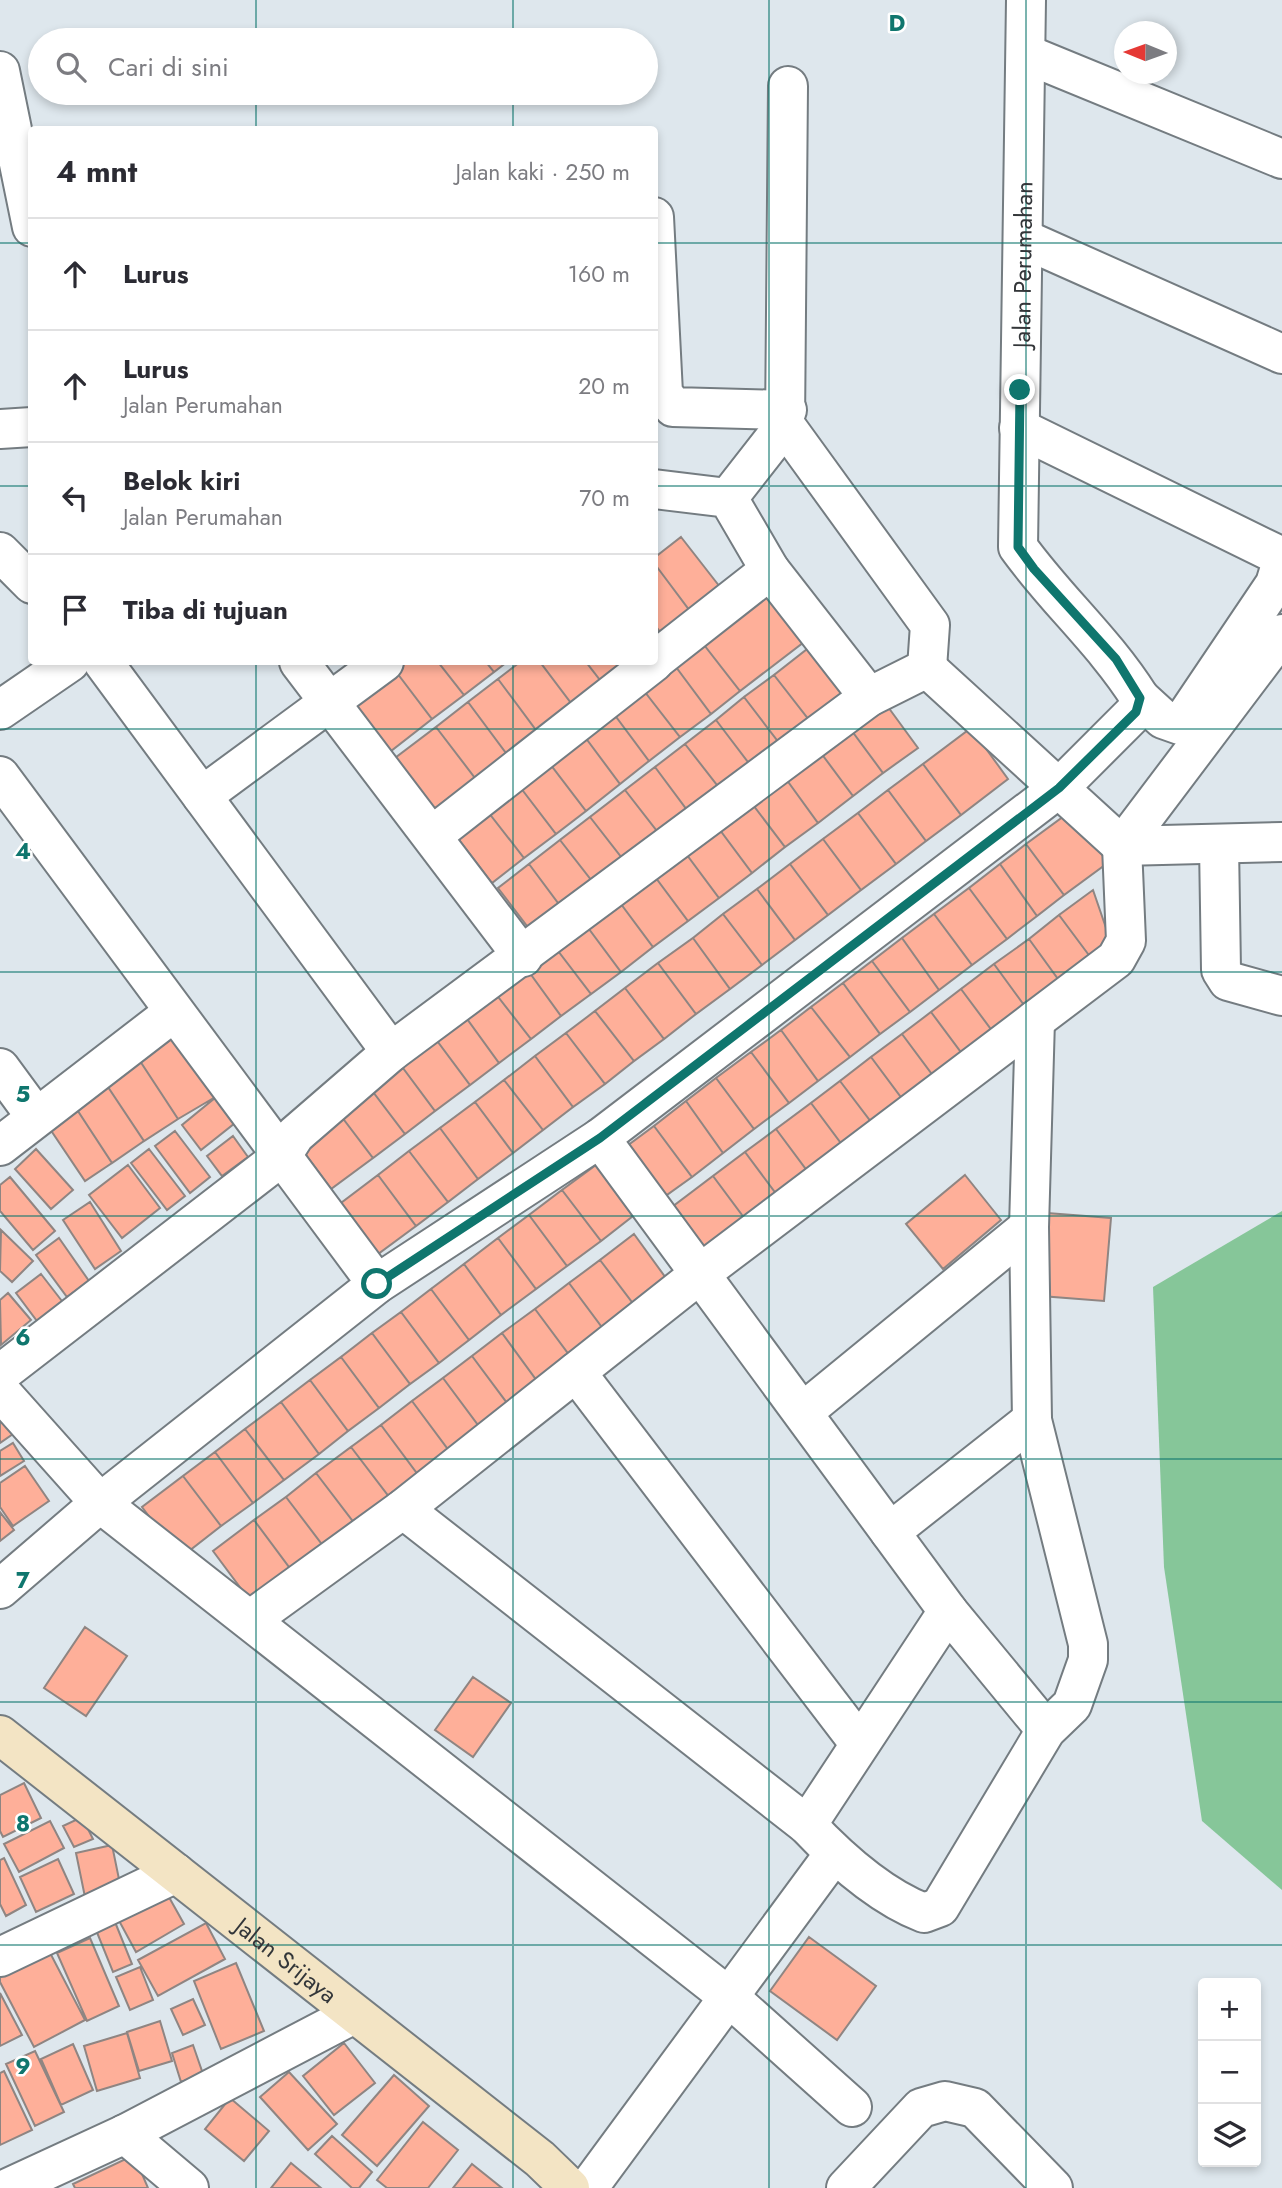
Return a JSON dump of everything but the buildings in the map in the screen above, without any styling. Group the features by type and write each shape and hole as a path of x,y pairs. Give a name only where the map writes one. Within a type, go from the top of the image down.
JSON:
{"street":[{"name":"Jalan Perumahan","path":"1026,0 1018,547 1034,569 1116,659 1140,698 1163,719 1180,725 1220,671 1275,584 1282,559"},
{"path":"1026,54 1282,159"},
{"path":"0,71 28,208"},
{"path":"788,86 786,418 930,625 927,668"},
{"path":"1024,239 1282,354"},
{"path":"658,295 663,393 668,404 673,407 786,418"},
{"path":"728,498 786,418"},
{"path":"0,429 28,427"},
{"path":"1019,428 1282,559"},
{"path":"658,489 728,498"},
{"path":"728,498 770,570 869,697"},
{"path":"0,552 28,580"},
{"path":"658,658 770,570"},
{"path":"250,1620 403,1509 701,1273 1122,951 1126,940 1122,846 1282,634"},
{"path":"0,710 66,665"},
{"path":"105,665 391,1052"},
{"path":"301,665 433,835 523,957"},
{"path":"202,796 380,665"},
{"path":"433,835 649,665"},
{"path":"0,1374 281,1157 295,1135 391,1052 523,957 869,697 927,668"},
{"path":"927,668 1122,846 1282,842"},
{"path":"0,1588 100,1503 377,1284 600,1138 1059,788 1136,712 1140,698"},
{"path":"0,776 377,1284"},
{"path":"1219,845 1221,970 1228,981 1282,996"},
{"path":"0,1146 174,1012"},
{"path":"403,1509 807,1825 834,1854 909,1907 925,1913 940,1907 1046,1730 1072,1705 1088,1660 1088,1644 1032,1420 1029,1227 1035,1020"},
{"path":"0,1068 36,1117"},
{"path":"600,1138 948,1611 1046,1730"},
{"path":"803,1412 1029,1227"},
{"path":"576,1372 859,1743"},
{"path":"0,1391 100,1503 729,1997 852,2107"},
{"path":"890,1532 1032,1420"},
{"path":"807,1825 948,1611"},
{"name":"Jalan Srijaya","path":"4,1742 176,1873 540,2159 570,2188"},
{"path":"588,2188 834,1854"},
{"path":"0,1956 176,1873"},
{"path":"8,2188 125,2134 355,2014"},
{"path":"846,2188 921,2108 945,2101 975,2108 1053,2188"},
{"path":"125,2134 189,2188"}],"green space":[{"path":"1282,1211 1282,1890 1202,1821 1164,1567 1153,1287"}],"route":[{"path":"377,1284 600,1138 1059,788 1136,712 1140,698 1116,659 1034,569 1018,547 1020,390"}]}
